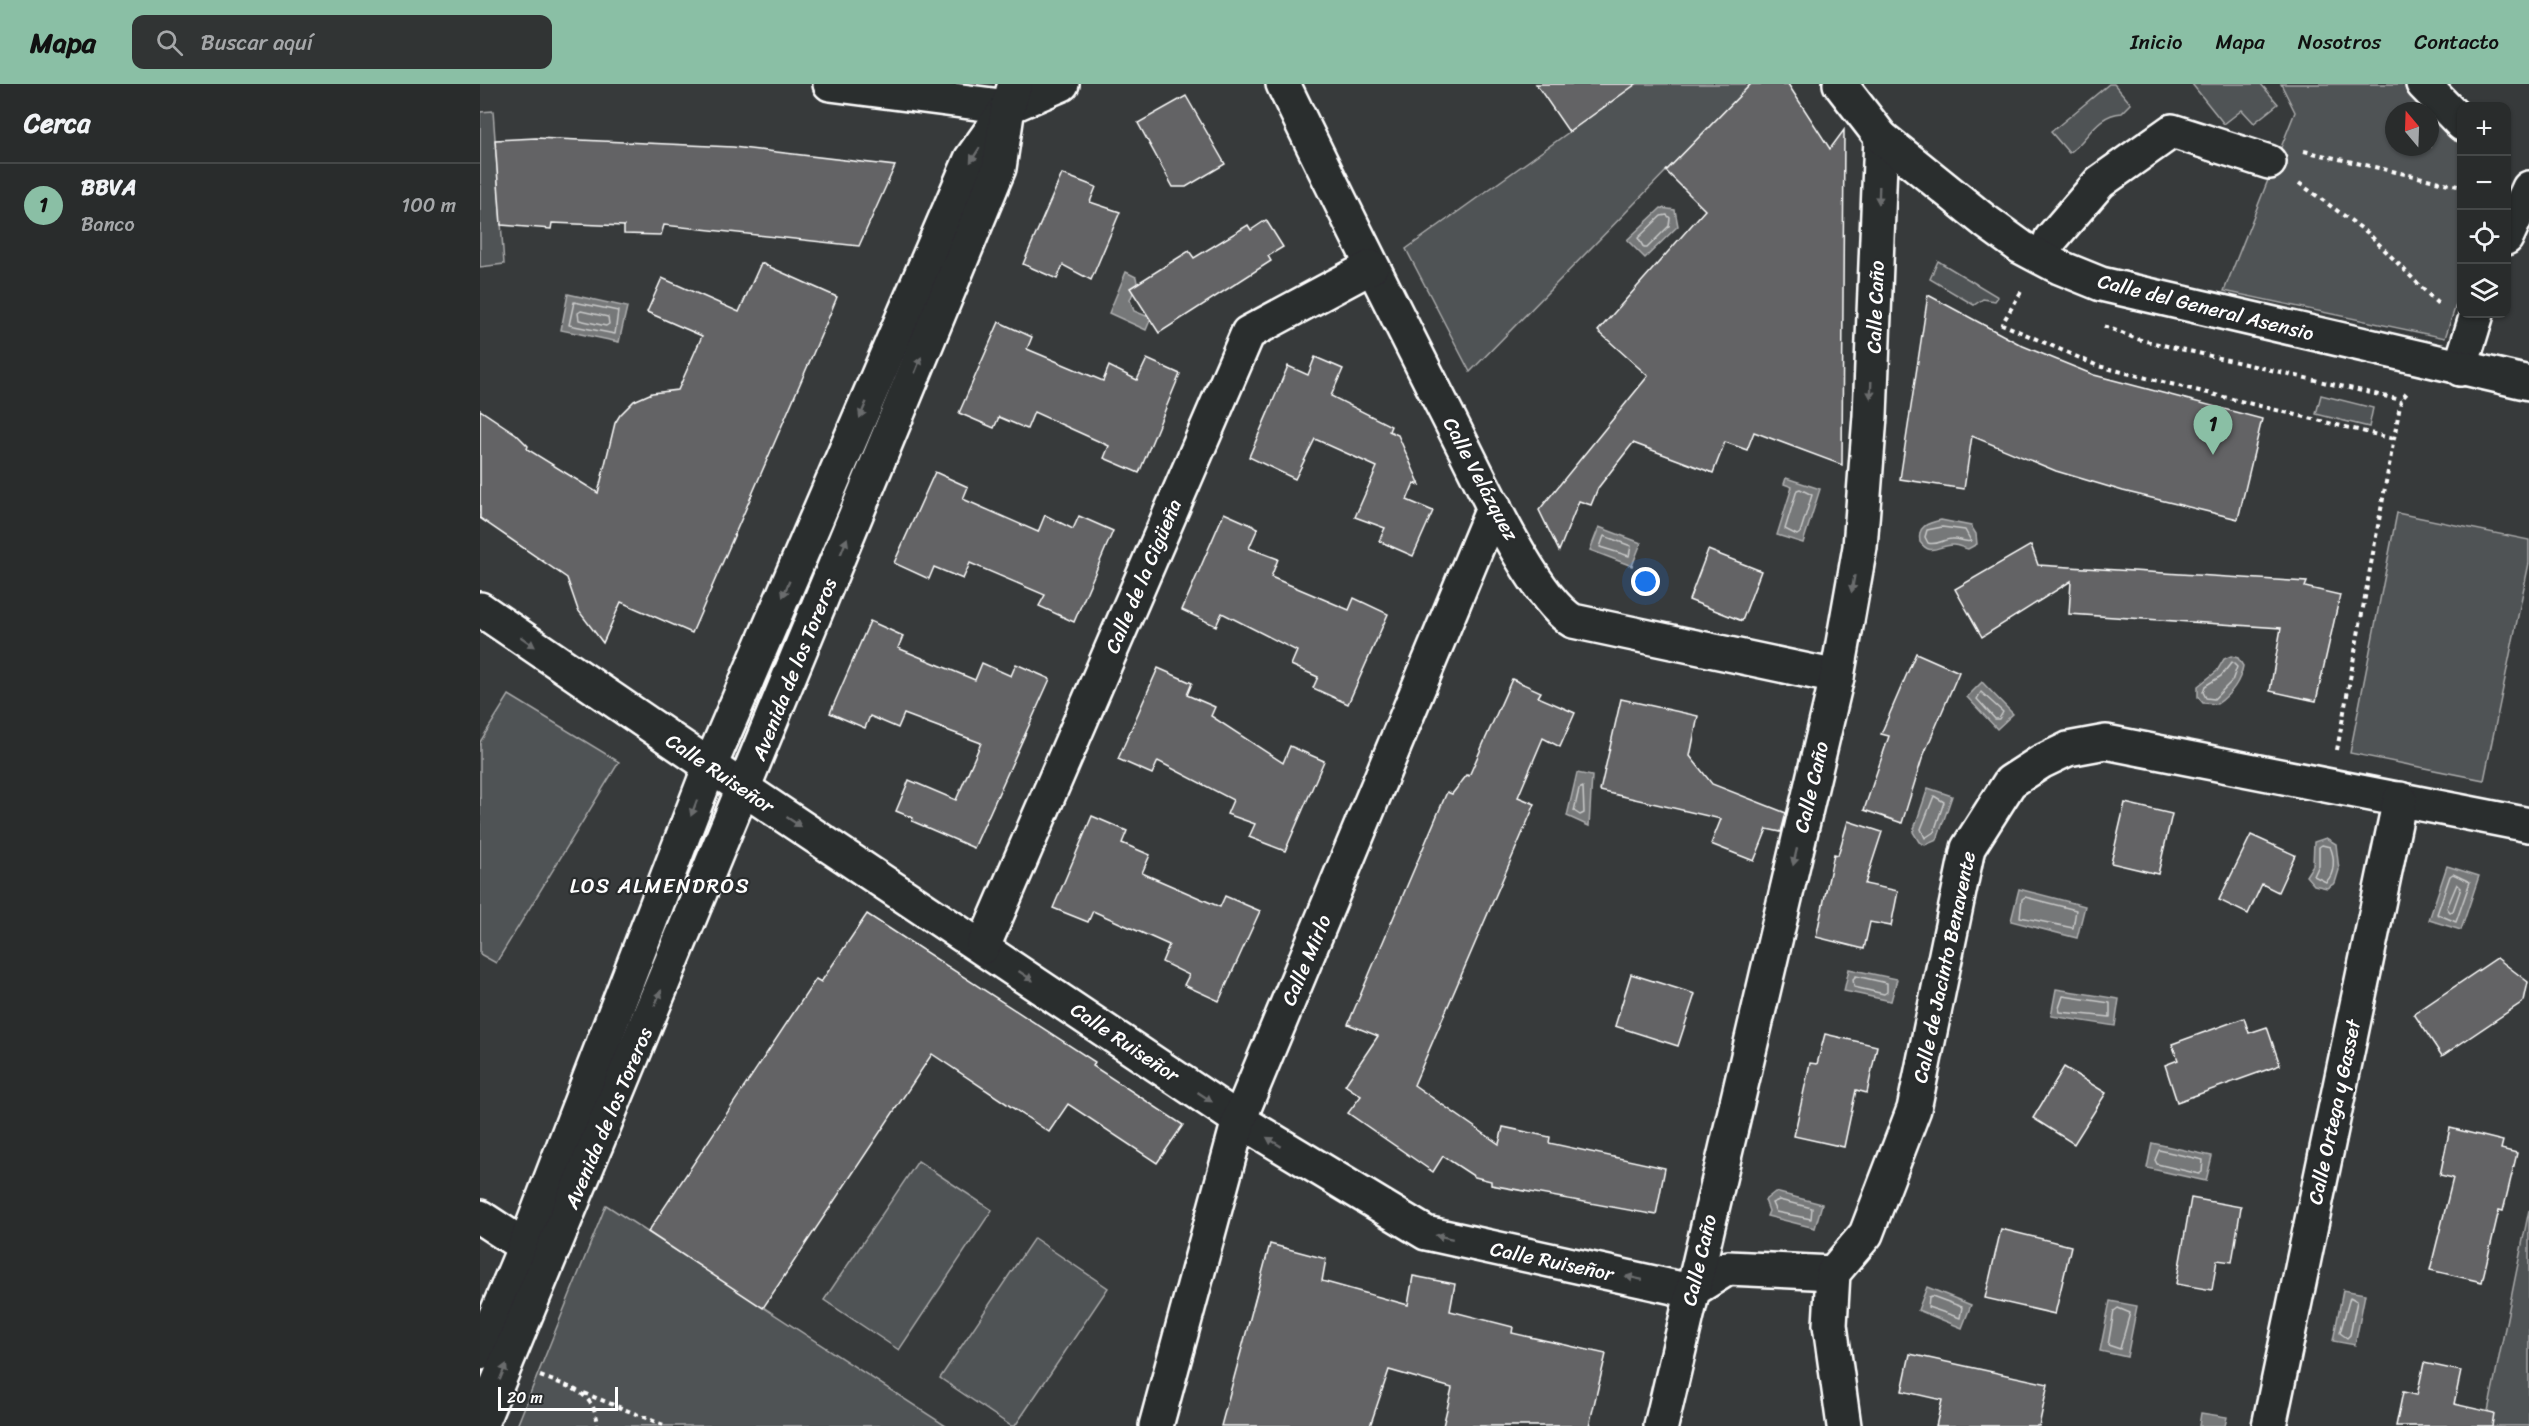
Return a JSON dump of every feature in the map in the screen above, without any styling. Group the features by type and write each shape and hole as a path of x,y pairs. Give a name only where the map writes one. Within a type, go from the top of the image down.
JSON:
{"street":[{"path":"830,84 1012,95 1062,84"},
{"name":"Calle Velázquez","path":"1283,84 1371,267 1494,506 1543,592 1560,614 1573,621 1838,677"},
{"name":"Calle del General Asensio","path":"1840,84 1881,137 2021,247 2059,267 2101,284 2460,369 2529,383"},
{"path":"2423,84 2457,118"},
{"name":"Avenida de los Toreros","path":"537,1254 710,766 971,159 1012,95"},
{"name":"Avenida de los Toreros","path":"480,1426 493,1358 744,789 999,168 1012,95"},
{"path":"2051,239 2100,182 2172,131 2284,156"},
{"name":"Calle Caño","path":"1661,1426 1691,1291 1838,677 1861,535 1870,416 1881,137"},
{"path":"2511,220 2521,183"},
{"name":"Calle de la Cigüeña","path":"983,946 1248,333 1371,267"},
{"path":"2460,369 2476,318"},
{"name":"Calle Mirlo","path":"1156,1426 1239,1120 1494,506"},
{"name":"Calle Ruiseñor","path":"480,609 744,789 983,946 1239,1120 1426,1233 1691,1291"},
{"name":"Calle de Jacinto Benavente","path":"1833,1273 1866,1234 1914,1109 1968,848 2010,782 2068,749 2106,742 2529,825"},
{"name":"Calle Ortega y Gasset","path":"2269,1426 2400,799"},
{"path":"480,1216 537,1254"},
{"path":"1691,1291 1728,1268 1833,1273 1830,1325 1844,1426"}],"path":[{"path":"2284,156 2457,186"},
{"path":"2284,156 2368,233 2442,309"},
{"path":"2021,292 2002,324 2098,366 2394,439"},
{"path":"2331,786 2401,400"},
{"path":"493,1358 666,1426"},
{"path":"580,1392 597,1413 598,1426"}],"shaded area":[{"path":"1636,84 1751,84 1470,372 1406,249"},
{"path":"2109,84 2114,84 2131,104 2122,113 2105,118 2069,153 2051,132"},
{"path":"2192,84 2261,84 2278,104 2254,123 2242,110 2224,124"},
{"path":"2281,84 2414,84 2431,102 2385,102 2385,156 2439,156 2439,110 2457,129 2457,302 2445,338 2224,291 2295,112"},
{"path":"493,111 504,264 480,267 480,112"},
{"path":"1938,261 1998,297 1995,301 1983,299 1974,305 1930,279"},
{"path":"2321,395 2373,408 2369,427 2316,414"},
{"path":"2397,513 2529,540 2529,563 2484,780 2350,753"},
{"path":"509,695 619,762 496,963 480,954 480,742"},
{"path":"918,1161 992,1210 899,1350 824,1300"},
{"path":"606,1205 946,1426 517,1426"},
{"path":"2529,1210 2529,1426 2485,1426"},
{"path":"1034,1238 1108,1288 1015,1426 1011,1426 940,1378"}],"water":[{"path":"1661,208 1675,210 1678,226 1645,258 1627,240"},
{"path":"1126,272 1136,277 1137,283 1130,300 1134,311 1151,318 1146,330 1109,313"},
{"path":"568,294 627,307 619,342 561,330"},
{"path":"1786,478 1820,489 1803,543 1777,535 1792,487 1784,484"},
{"path":"1941,520 1971,526 1976,534 1977,544 1968,549 1948,545 1928,549 1920,542 1920,532 1924,526"},
{"path":"1599,527 1641,543 1632,566 1590,550"},
{"path":"2231,656 2238,658 2243,666 2237,683 2231,692 2217,704 2203,703 2198,697 2198,686 2217,671 2224,659"},
{"path":"1982,682 2013,714 1997,729 1967,697"},
{"path":"1577,773 1592,776 1589,826 1567,816"},
{"path":"1928,788 1952,796 1937,840 1925,845 1919,842 1913,832"},
{"path":"2326,838 2336,844 2339,870 2335,883 2327,888 2314,885 2306,876 2313,865 2314,842"},
{"path":"2447,866 2479,876 2461,930 2429,920"},
{"path":"2019,889 2085,906 2077,938 2011,921"},
{"path":"1849,969 1897,979 1891,1001 1844,991"},
{"path":"2056,989 2119,999 2115,1026 2051,1016"},
{"path":"2152,1143 2212,1156 2206,1181 2147,1168"},
{"path":"1775,1192 1822,1204 1815,1228 1767,1216 1769,1211 1765,1200"},
{"path":"1927,1287 1971,1305 1962,1328 1918,1310"},
{"path":"2343,1290 2365,1294 2355,1345 2333,1341"},
{"path":"2110,1301 2137,1306 2127,1357 2100,1351"},
{"path":"2201,1413 2227,1417 2225,1426 2199,1426"}],"building":[{"path":"1536,84 1636,84 1569,132"},
{"path":"1751,84 1788,84 1830,149 1844,130 1842,465 1754,432 1747,450 1725,442 1713,473 1633,443 1598,488 1591,505 1579,501 1559,551 1539,510 1648,376 1598,331 1705,210 1666,171"},
{"path":"1186,96 1225,164 1186,187 1173,187 1138,123"},
{"path":"536,138 733,147 895,166 859,246 664,225 661,235 624,234 624,226 552,223 551,229 501,225 495,140"},
{"path":"1062,174 1096,187 1090,202 1120,212 1091,280 1063,265 1057,279 1023,264"},
{"path":"1266,220 1283,247 1268,256 1271,261 1159,333 1130,288 1189,251 1194,258 1248,225 1251,230"},
{"path":"761,263 837,297 828,319 692,633 621,602 603,643 578,610 567,578 480,518 480,410 516,434 528,446 527,449 598,493 615,423 620,415 634,401 652,393 678,390 702,336 647,312 662,278 739,312"},
{"path":"1928,295 2023,346 2094,375 2262,419 2238,519 2123,491 2056,471 1972,436 1964,489 1900,479"},
{"path":"999,322 1032,337 1027,349 1103,381 1109,366 1137,380 1147,359 1180,374 1139,473 1104,458 1109,446 1034,412 1027,429 999,417 994,428 959,413"},
{"path":"1315,357 1343,369 1331,396 1391,426 1389,431 1398,435 1420,485 1414,483 1407,500 1433,511 1413,556 1379,541 1385,528 1355,517 1377,467 1315,439 1295,479 1249,457 1288,366 1308,375"},
{"path":"935,472 968,487 963,499 1038,532 1045,515 1073,529 1079,516 1113,531 1074,622 1039,606 1045,595 970,563 963,579 934,567 929,579 894,563"},
{"path":"1224,513 1258,528 1249,548 1278,559 1271,577 1349,610 1354,598 1388,614 1348,704 1313,688 1318,677 1291,665 1297,651 1222,613 1216,626 1182,610"},
{"path":"2031,545 2038,565 2307,582 2305,587 2340,595 2316,701 2270,691 2281,628 2069,614 2071,581 1982,637 1955,589"},
{"path":"1708,550 1761,571 1742,621 1689,600"},
{"path":"870,621 903,636 898,648 975,680 982,663 1011,676 1016,664 1050,679 974,848 912,821 913,818 896,811 909,780 956,800 981,743 904,714 898,728 870,716 865,728 830,713"},
{"path":"1916,653 1959,672 1922,759 1902,823 1864,810 1889,736 1881,734"},
{"path":"1158,668 1192,683 1187,695 1215,707 1211,716 1283,763 1290,746 1324,761 1285,851 1249,837 1255,824 1227,814 1233,800 1158,761 1152,774 1118,759"},
{"path":"1512,679 1541,692 1538,697 1575,713 1560,747 1543,738 1518,797 1535,804 1414,1085 1499,1144 1503,1127 1550,1137 1549,1143 1665,1168 1656,1215 1491,1185 1491,1181 1475,1177 1443,1156 1433,1172 1348,1113 1361,1096 1345,1085 1378,1036 1348,1024 1447,792 1452,794 1467,775 1469,776"},
{"path":"1621,699 1698,716 1690,756 1712,784 1786,813 1781,832 1767,829 1754,861 1711,844 1721,819 1600,791"},
{"path":"2125,803 2172,814 2158,874 2111,863"},
{"path":"1092,816 1127,831 1122,843 1150,855 1142,873 1220,907 1225,896 1260,911 1219,1001 1184,985 1189,975 1162,962 1169,945 1093,911 1088,922 1053,908"},
{"path":"1848,821 1882,832 1865,884 1898,891 1891,926 1870,922 1864,949 1816,937 1834,854 1838,855"},
{"path":"2251,835 2295,855 2278,892 2262,884 2248,914 2219,900"},
{"path":"867,914 1095,1062 1093,1066 1183,1125 1157,1163 1068,1104 1049,1132 932,1054 763,1308 648,1232 816,979 821,982"},
{"path":"2497,958 2528,982 2524,1001 2442,1056 2414,1014"},
{"path":"1631,974 1695,994 1678,1046 1615,1026"},
{"path":"2244,1018 2249,1033 2267,1027 2280,1065 2177,1102 2165,1065 2178,1060 2172,1044"},
{"path":"1825,1034 1877,1046 1867,1093 1856,1090 1844,1147 1794,1136 1810,1063 1817,1064"},
{"path":"2064,1067 2106,1093 2074,1144 2033,1118"},
{"path":"2450,1128 2503,1141 2501,1149 2517,1153 2503,1211 2499,1210 2482,1282 2430,1270 2453,1178 2440,1175"},
{"path":"2191,1198 2241,1207 2232,1262 2217,1260 2212,1290 2176,1284"},
{"path":"2001,1229 2071,1246 2055,1314 1985,1298"},
{"path":"1270,1244 1326,1259 1322,1281 1408,1305 1413,1276 1455,1284 1450,1311 1513,1327 1512,1333 1606,1354 1589,1426 1443,1426 1452,1388 1389,1370 1370,1426 1221,1426"},
{"path":"1910,1354 2048,1384 2039,1426 1936,1426 1942,1400 1902,1391"},
{"path":"2424,1363 2461,1371 2454,1404 2494,1413 2492,1426 2396,1426 2403,1392 2417,1395"}],"place":[{"name":"BBVA","path":"2213,455"}],"district":[{"name":"LOS ALMENDROS","path":"660,886"}]}
